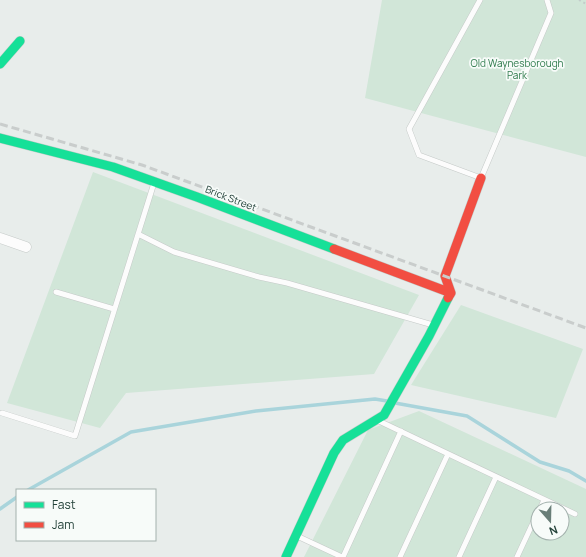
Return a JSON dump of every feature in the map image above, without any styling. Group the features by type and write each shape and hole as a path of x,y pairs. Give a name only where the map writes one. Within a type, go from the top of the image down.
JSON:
{"street":[{"path":"0,64 20,41"},
{"name":"Brick Street","path":"0,138 113,167 450,293"},
{"path":"286,557 334,453 343,440 384,415 434,325 450,293 444,276 481,178"},
{"path":"0,238 26,247"}],"lane":[{"path":"480,0 409,129 419,155 481,178 551,13 547,0"},
{"path":"2,413 75,436 154,182"},
{"path":"138,234 181,254 434,325"},
{"path":"56,292 114,309"},
{"path":"376,420 575,514"},
{"path":"296,536 342,557 401,431"},
{"path":"400,557 448,454"},
{"path":"458,557 496,477"},
{"path":"517,557 530,529"}],"path":[{"path":"580,0 586,4"}],"green space":[{"name":"Old Waynesborough Park","path":"382,0 586,0 586,157 365,98"},
{"path":"93,172 419,295 374,374 126,393 100,428 7,403"},
{"path":"461,305 583,349 556,418 411,385"},
{"path":"419,411 586,489 586,557 304,557 368,430"}],"waterway":[{"path":"30,489 131,432 256,411 375,399 387,401"},
{"path":"395,403 467,416 540,462 569,471 586,481"},
{"path":"0,509 16,498"}],"railway":[{"path":"0,124 142,165 586,328"}],"traffic: fast":[{"path":"0,64 20,41"},
{"path":"0,138 113,167 334,249"},
{"path":"286,557 334,453 343,440 384,415 429,336 448,298"}],"traffic: jam":[{"path":"448,298 451,293 445,276 481,178"},
{"path":"334,249 451,293"}]}
